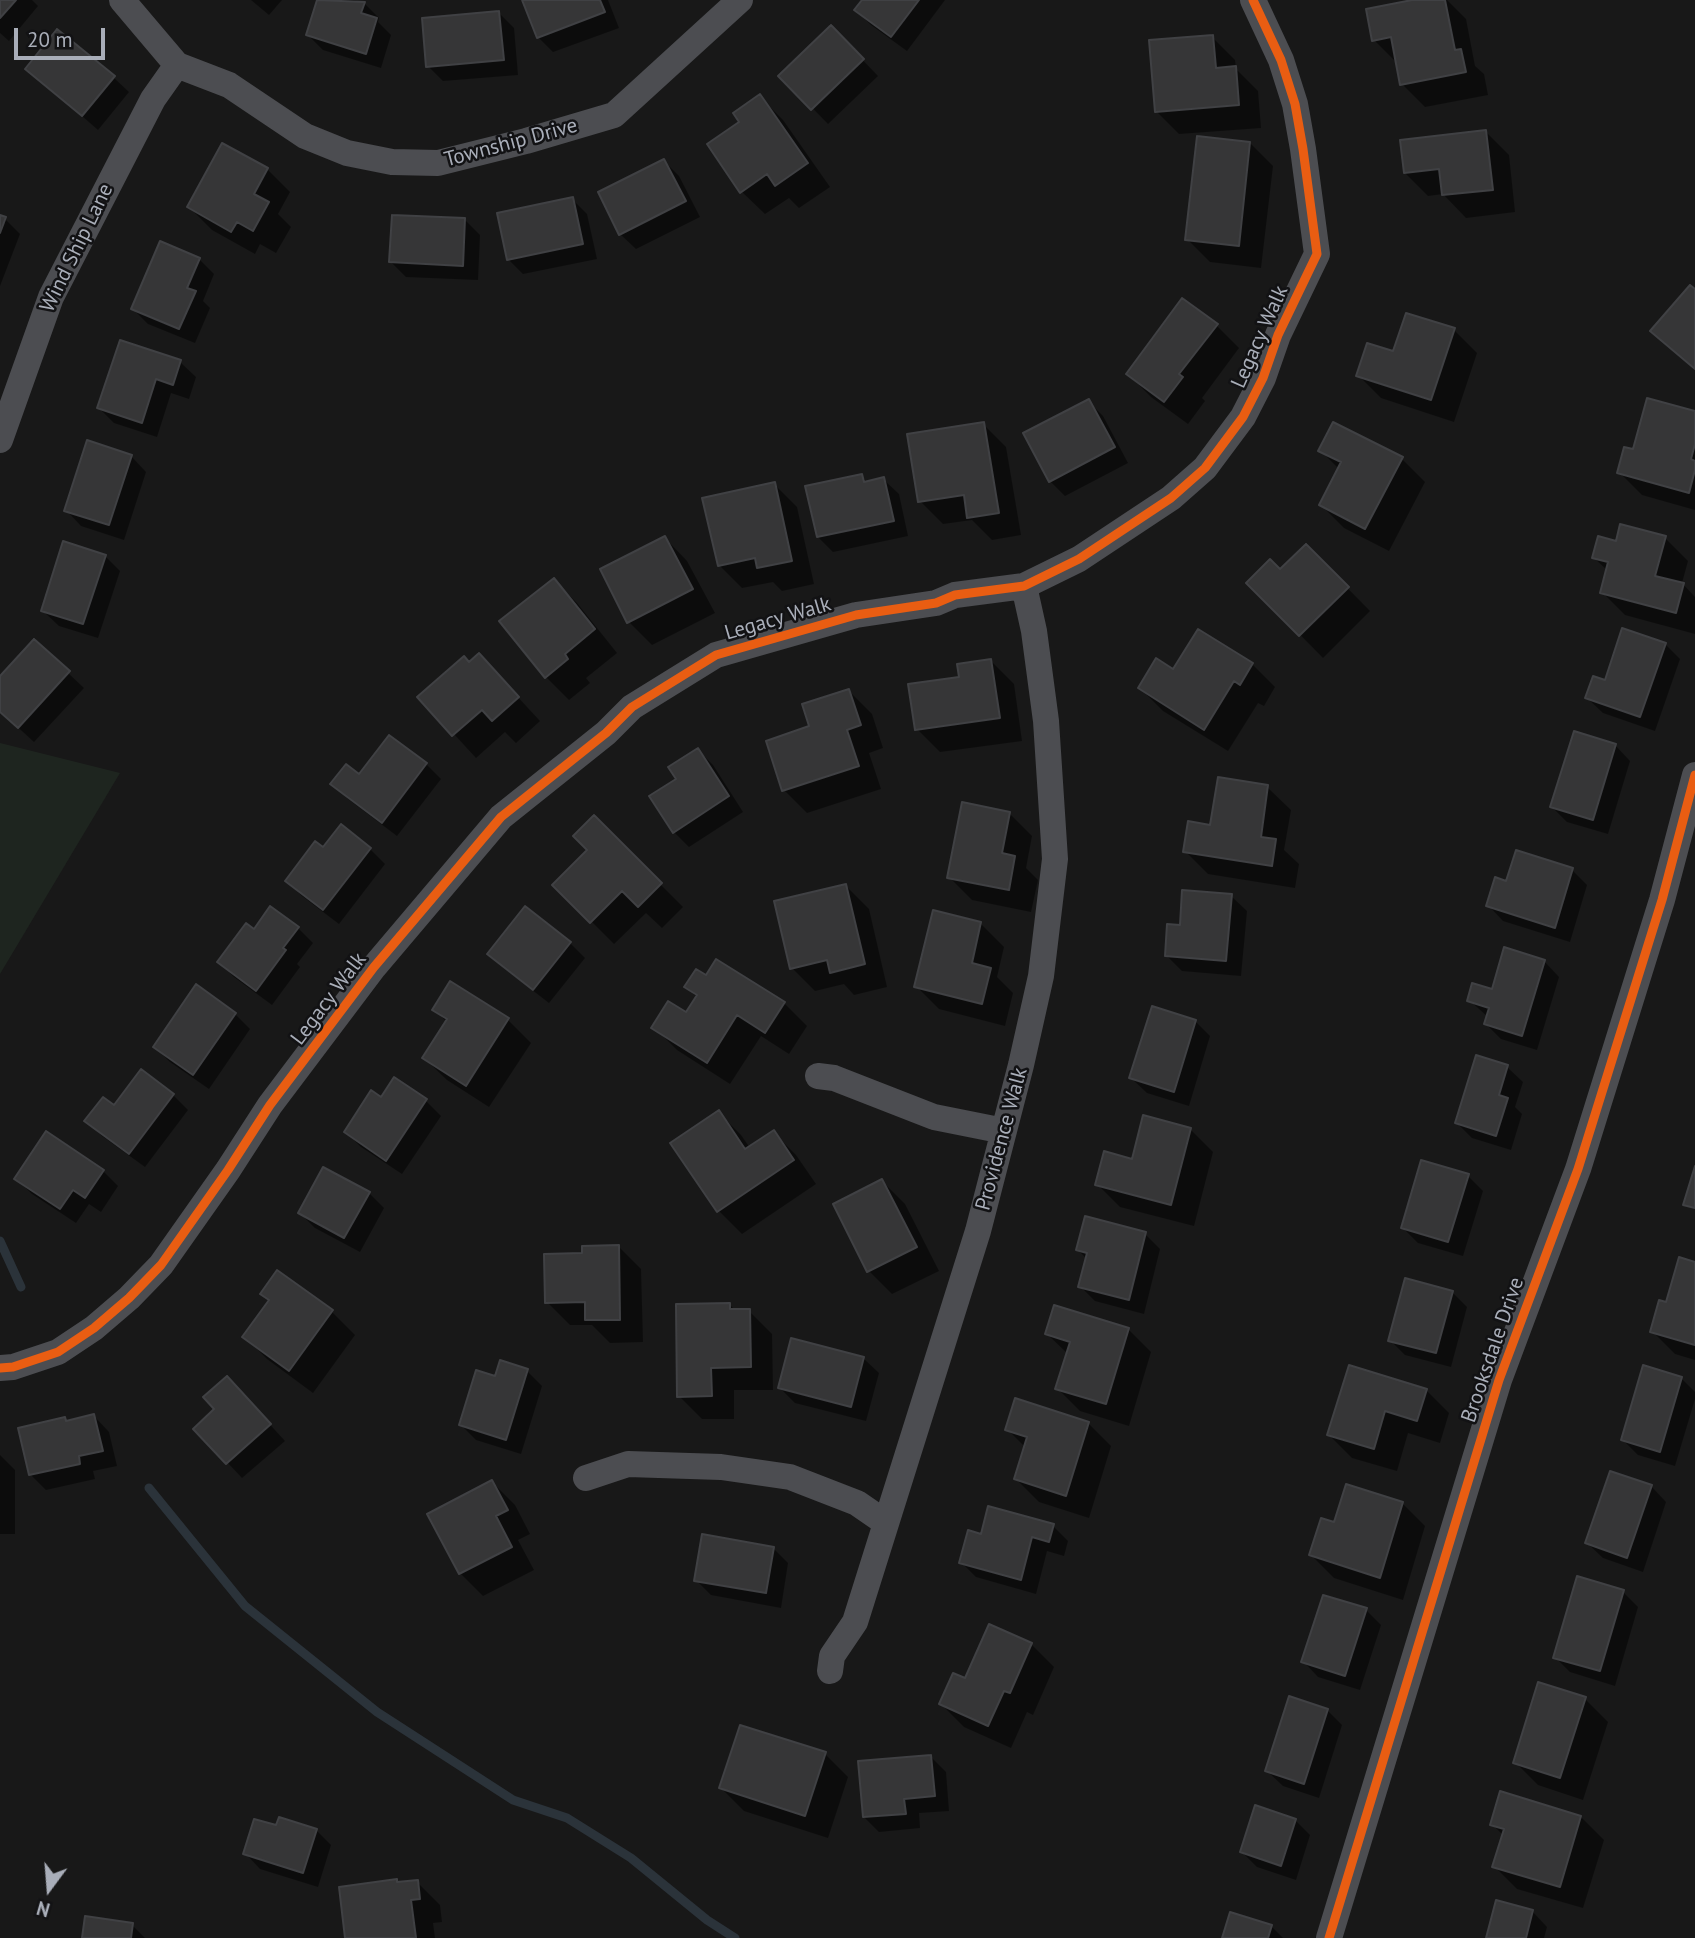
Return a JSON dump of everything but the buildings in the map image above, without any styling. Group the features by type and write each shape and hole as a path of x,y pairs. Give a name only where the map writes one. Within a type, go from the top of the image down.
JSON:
{"street":[{"name":"Township Drive","path":"122,0 177,65 229,85 305,136 347,153 392,162 438,163 614,115 740,0"},
{"name":"Legacy Walk","path":"0,1368 13,1367 58,1352 94,1328 145,1282 161,1265 270,1105 366,977 501,817 606,733 632,707 716,655 856,615 936,603 955,595 1024,586 1091,551 1171,498 1205,468 1243,417 1263,379 1278,335 1317,254 1295,104 1281,60 1253,0"},
{"name":"Wind Ship Lane","path":"0,440 51,297 147,109 177,65"},
{"name":"Providence Walk","path":"830,1671 832,1656 855,1622 978,1231 1041,976 1055,859 1046,722 1034,631 1024,586"},
{"name":"Brooksdale Drive","path":"1329,1938 1499,1380 1578,1169 1662,900 1695,775"},
{"path":"818,1076 835,1078 934,1116 1004,1131"},
{"path":"586,1478 628,1465 721,1466 790,1477 856,1503 886,1523"}],"shaded area":[{"path":"0,743 120,773 0,974"}],"waterway":[{"path":"0,1241 21,1287"},
{"path":"149,1488 245,1606 377,1712 513,1800 567,1818 631,1858 707,1920 735,1938"}],"cycle path":[{"path":"0,1368 13,1367 58,1352 94,1328 129,1298 161,1265 270,1105 374,967 501,817 606,733 632,707 716,655 856,615 936,603 955,595 1024,586 1079,559 1171,498 1205,468 1243,417 1317,254 1295,104 1281,60 1253,0"},
{"path":"1329,1938 1499,1380 1578,1169 1662,900 1695,775"}]}
